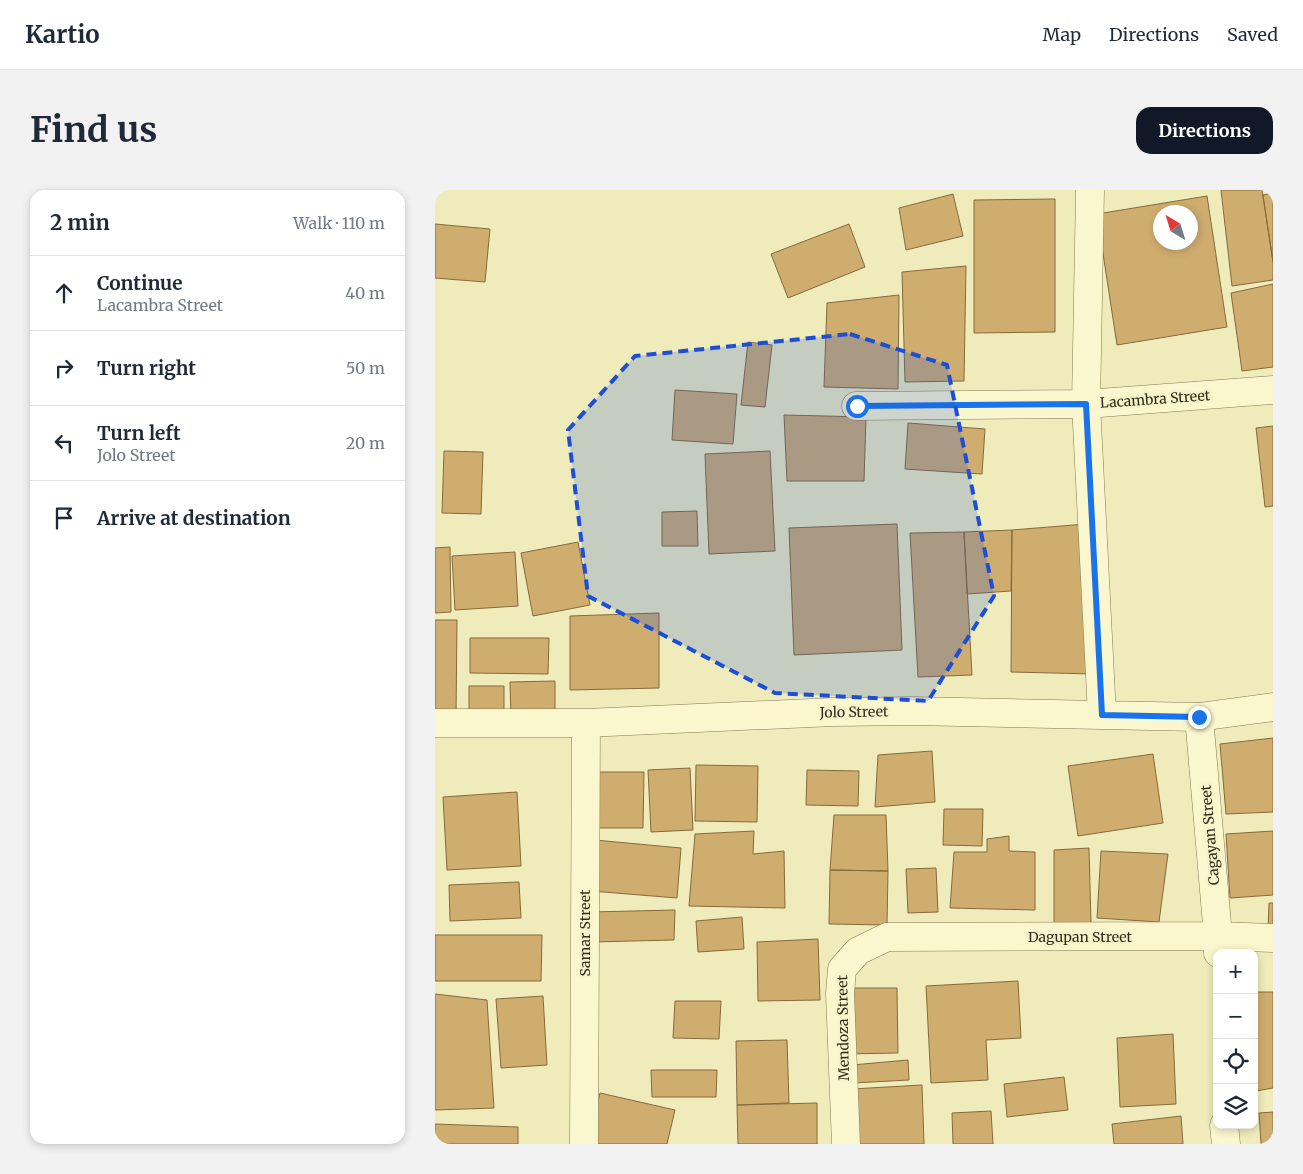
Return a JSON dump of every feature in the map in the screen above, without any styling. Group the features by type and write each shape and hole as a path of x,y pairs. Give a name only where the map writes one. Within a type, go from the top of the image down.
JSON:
{"street":[{"path":"1090,190 1086,404 1102,715"},
{"name":"Lacambra Street","path":"857,406 1086,404 1273,390"},
{"name":"Jolo Street","path":"435,723 586,722 833,712 913,711 1199,717 1273,707"},
{"name":"Cagayan Street","path":"1199,717 1218,944"},
{"name":"Samar Street","path":"584,1144 586,722"},
{"name":"Dagupan Street","path":"887,937 1218,944 1273,938"},
{"name":"Mendoza Street","path":"846,1144 840,994 842,969 858,950 887,937"},
{"path":"1224,1129 1225,1144"}],"highlighted area":[{"path":"850,334 947,365 994,596 928,701 775,693 588,596 568,430 635,356"}],"building":[{"path":"1221,190 1262,190 1273,262 1273,280 1232,286"},
{"path":"1273,193 1273,262 1263,195"},
{"path":"953,194 963,236 906,250 899,208"},
{"path":"1207,196 1227,327 1117,345 1097,214"},
{"path":"1055,199 1055,332 974,333 974,200"},
{"path":"435,224 490,229 485,282 435,278"},
{"path":"849,224 865,267 788,298 771,254"},
{"path":"966,266 964,381 905,382 902,272"},
{"path":"1273,284 1273,367 1242,371 1231,293"},
{"path":"899,295 898,389 824,387 827,303"},
{"path":"748,342 772,345 765,407 741,405"},
{"path":"675,390 737,394 733,444 672,440"},
{"path":"784,415 866,417 864,481 787,481"},
{"path":"908,423 985,429 982,474 905,469"},
{"path":"1273,426 1273,506 1265,507 1256,428"},
{"path":"444,451 483,452 481,514 442,513"},
{"path":"770,451 775,551 709,554 705,454"},
{"path":"697,511 698,546 662,546 662,512"},
{"path":"897,524 902,650 794,655 789,528"},
{"path":"1086,524 1094,674 1011,672 1012,530"},
{"path":"1012,530 1011,591 967,594 964,532"},
{"path":"964,532 972,675 918,677 910,533"},
{"path":"578,542 590,605 533,616 521,553"},
{"path":"450,547 451,612 435,613 435,548"},
{"path":"515,552 518,606 455,610 452,556"},
{"path":"659,613 659,688 570,690 570,616"},
{"path":"435,620 457,620 456,718 435,718"},
{"path":"470,638 549,638 548,674 470,673"},
{"path":"555,681 555,719 511,720 510,682"},
{"path":"469,686 504,686 504,718 469,718"},
{"path":"1273,738 1273,812 1226,814 1220,744"},
{"path":"932,751 935,802 875,807 878,755"},
{"path":"1153,754 1163,823 1078,836 1068,766"},
{"path":"696,765 758,766 757,822 695,821"},
{"path":"690,768 693,830 651,832 648,770"},
{"path":"807,770 859,771 858,806 806,805"},
{"path":"589,772 644,772 643,828 588,828"},
{"path":"517,792 521,866 447,870 443,797"},
{"path":"944,809 983,809 982,846 943,845"},
{"path":"834,815 886,815 888,871 830,870"},
{"path":"754,831 753,854 784,851 785,908 689,906 695,834"},
{"path":"1273,831 1273,895 1230,898 1226,834"},
{"path":"1009,836 1009,851 1035,852 1035,910 950,908 954,852 987,852 987,839"},
{"path":"595,840 681,848 677,898 591,891"},
{"path":"1089,848 1091,923 1054,924 1054,850"},
{"path":"1101,851 1168,854 1159,922 1097,918"},
{"path":"936,868 938,912 908,913 906,869"},
{"path":"830,870 888,871 887,925 829,924"},
{"path":"519,882 521,918 450,921 449,885"},
{"path":"1269,903 1273,903 1273,931 1268,931"},
{"path":"675,910 674,940 591,942 590,912"},
{"path":"742,917 744,949 698,952 696,921"},
{"path":"435,935 542,935 541,981 435,981"},
{"path":"818,939 820,1000 758,1001 757,942"},
{"path":"1018,981 1021,1038 986,1040 988,1080 931,1083 926,986"},
{"path":"843,988 897,988 898,1053 844,1054"},
{"path":"1258,992 1273,992 1273,1088 1258,1091"},
{"path":"435,994 487,1000 494,1108 435,1110"},
{"path":"543,996 547,1065 501,1068 496,999"},
{"path":"675,1001 721,1001 719,1039 673,1038"},
{"path":"1173,1034 1176,1104 1120,1107 1117,1038"},
{"path":"787,1040 789,1103 737,1105 736,1041"},
{"path":"908,1060 909,1080 853,1083 852,1065"},
{"path":"651,1070 717,1070 716,1097 652,1097"},
{"path":"1064,1077 1068,1110 1007,1117 1004,1084"},
{"path":"922,1085 924,1144 854,1144 852,1089"},
{"path":"600,1093 675,1110 667,1144 588,1144"},
{"path":"817,1103 817,1144 738,1144 737,1105"},
{"path":"991,1111 993,1144 953,1144 952,1113"},
{"path":"1273,1112 1273,1144 1261,1144 1259,1113"},
{"path":"1181,1116 1183,1144 1114,1144 1112,1124"},
{"path":"435,1124 518,1127 518,1144 435,1144"}],"route":[{"path":"857,406 1086,404 1102,715 1199,717"}]}
